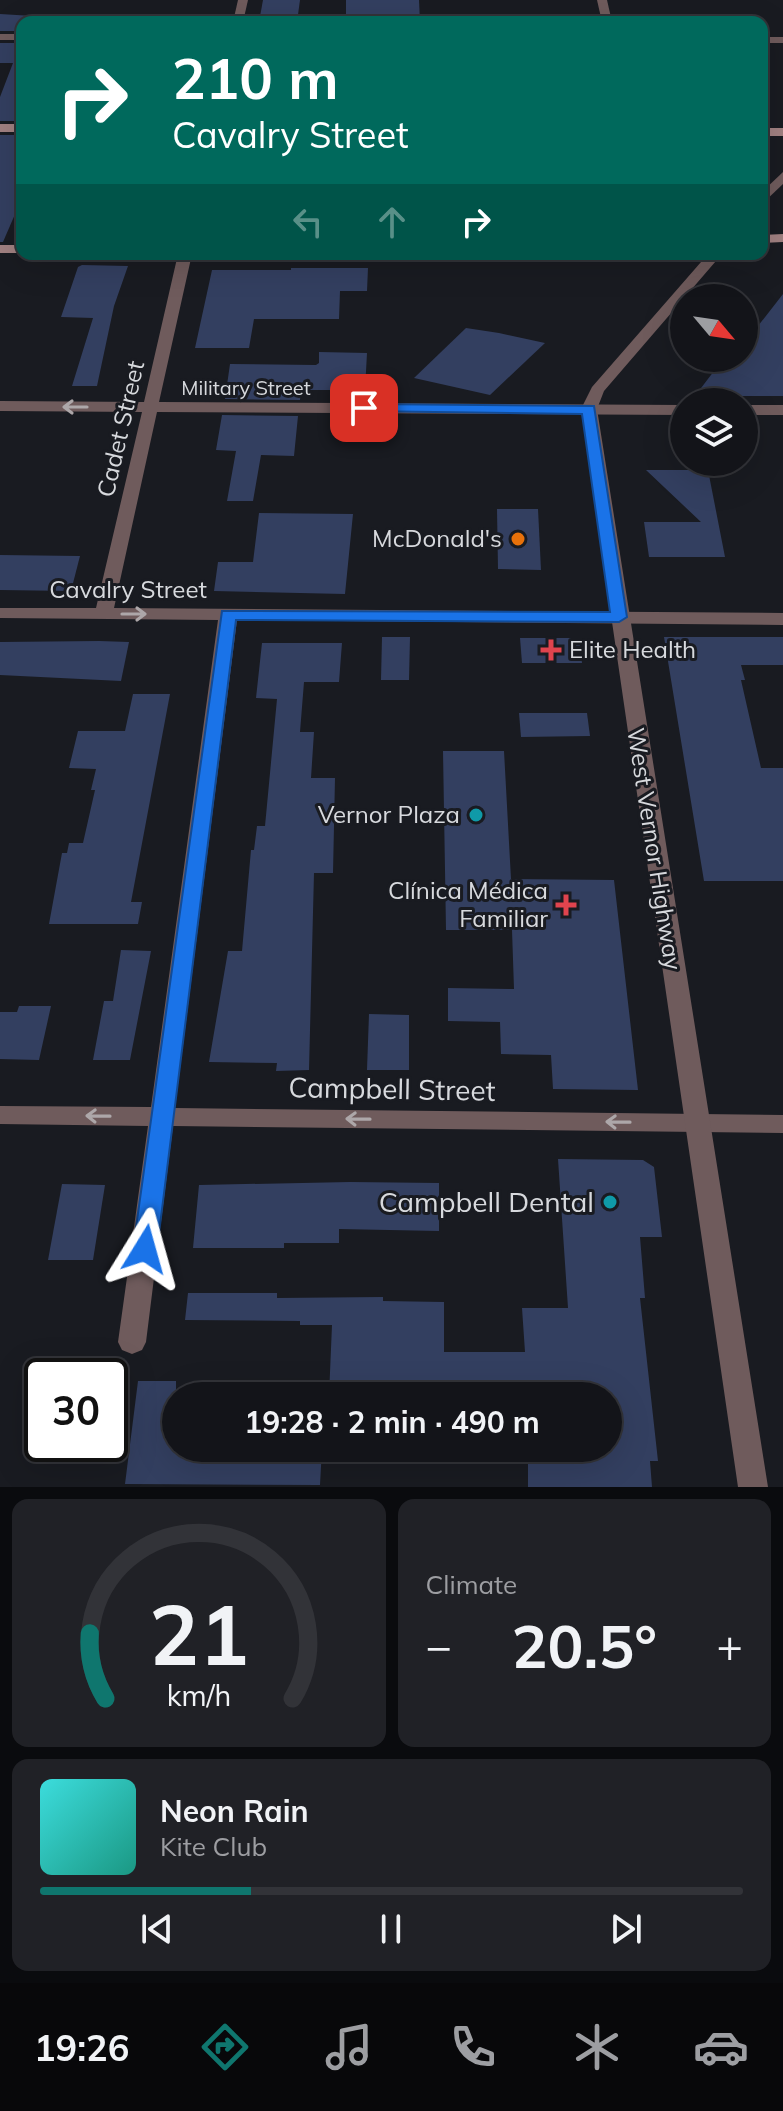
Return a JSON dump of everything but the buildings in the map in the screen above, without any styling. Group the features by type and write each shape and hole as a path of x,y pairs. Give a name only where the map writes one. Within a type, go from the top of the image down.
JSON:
{"street":[{"path":"777,189 783,176"},
{"name":"Cadet Street","path":"104,614 184,260"},
{"path":"589,409 597,390 710,260"},
{"name":"Military Street","path":"0,406 670,410"},
{"name":"West Vernor Highway","path":"589,409 753,1487"},
{"path":"758,410 783,410"},
{"name":"Cavalry Street","path":"0,613 783,619"},
{"path":"132,1342 228,615"},
{"name":"Campbell Street","path":"0,1115 783,1124"}],"place":[{"name":"McDonald's","path":"518,539"},
{"name":"Elite Health","path":"551,650"},
{"name":"Vernor Plaza","path":"476,815"},
{"name":"Clínica Médica Familiar","path":"566,905"},
{"name":"Campbell Dental","path":"610,1202"}],"route":[{"path":"145,1249 228,615 619,617 589,409 364,408"}]}
